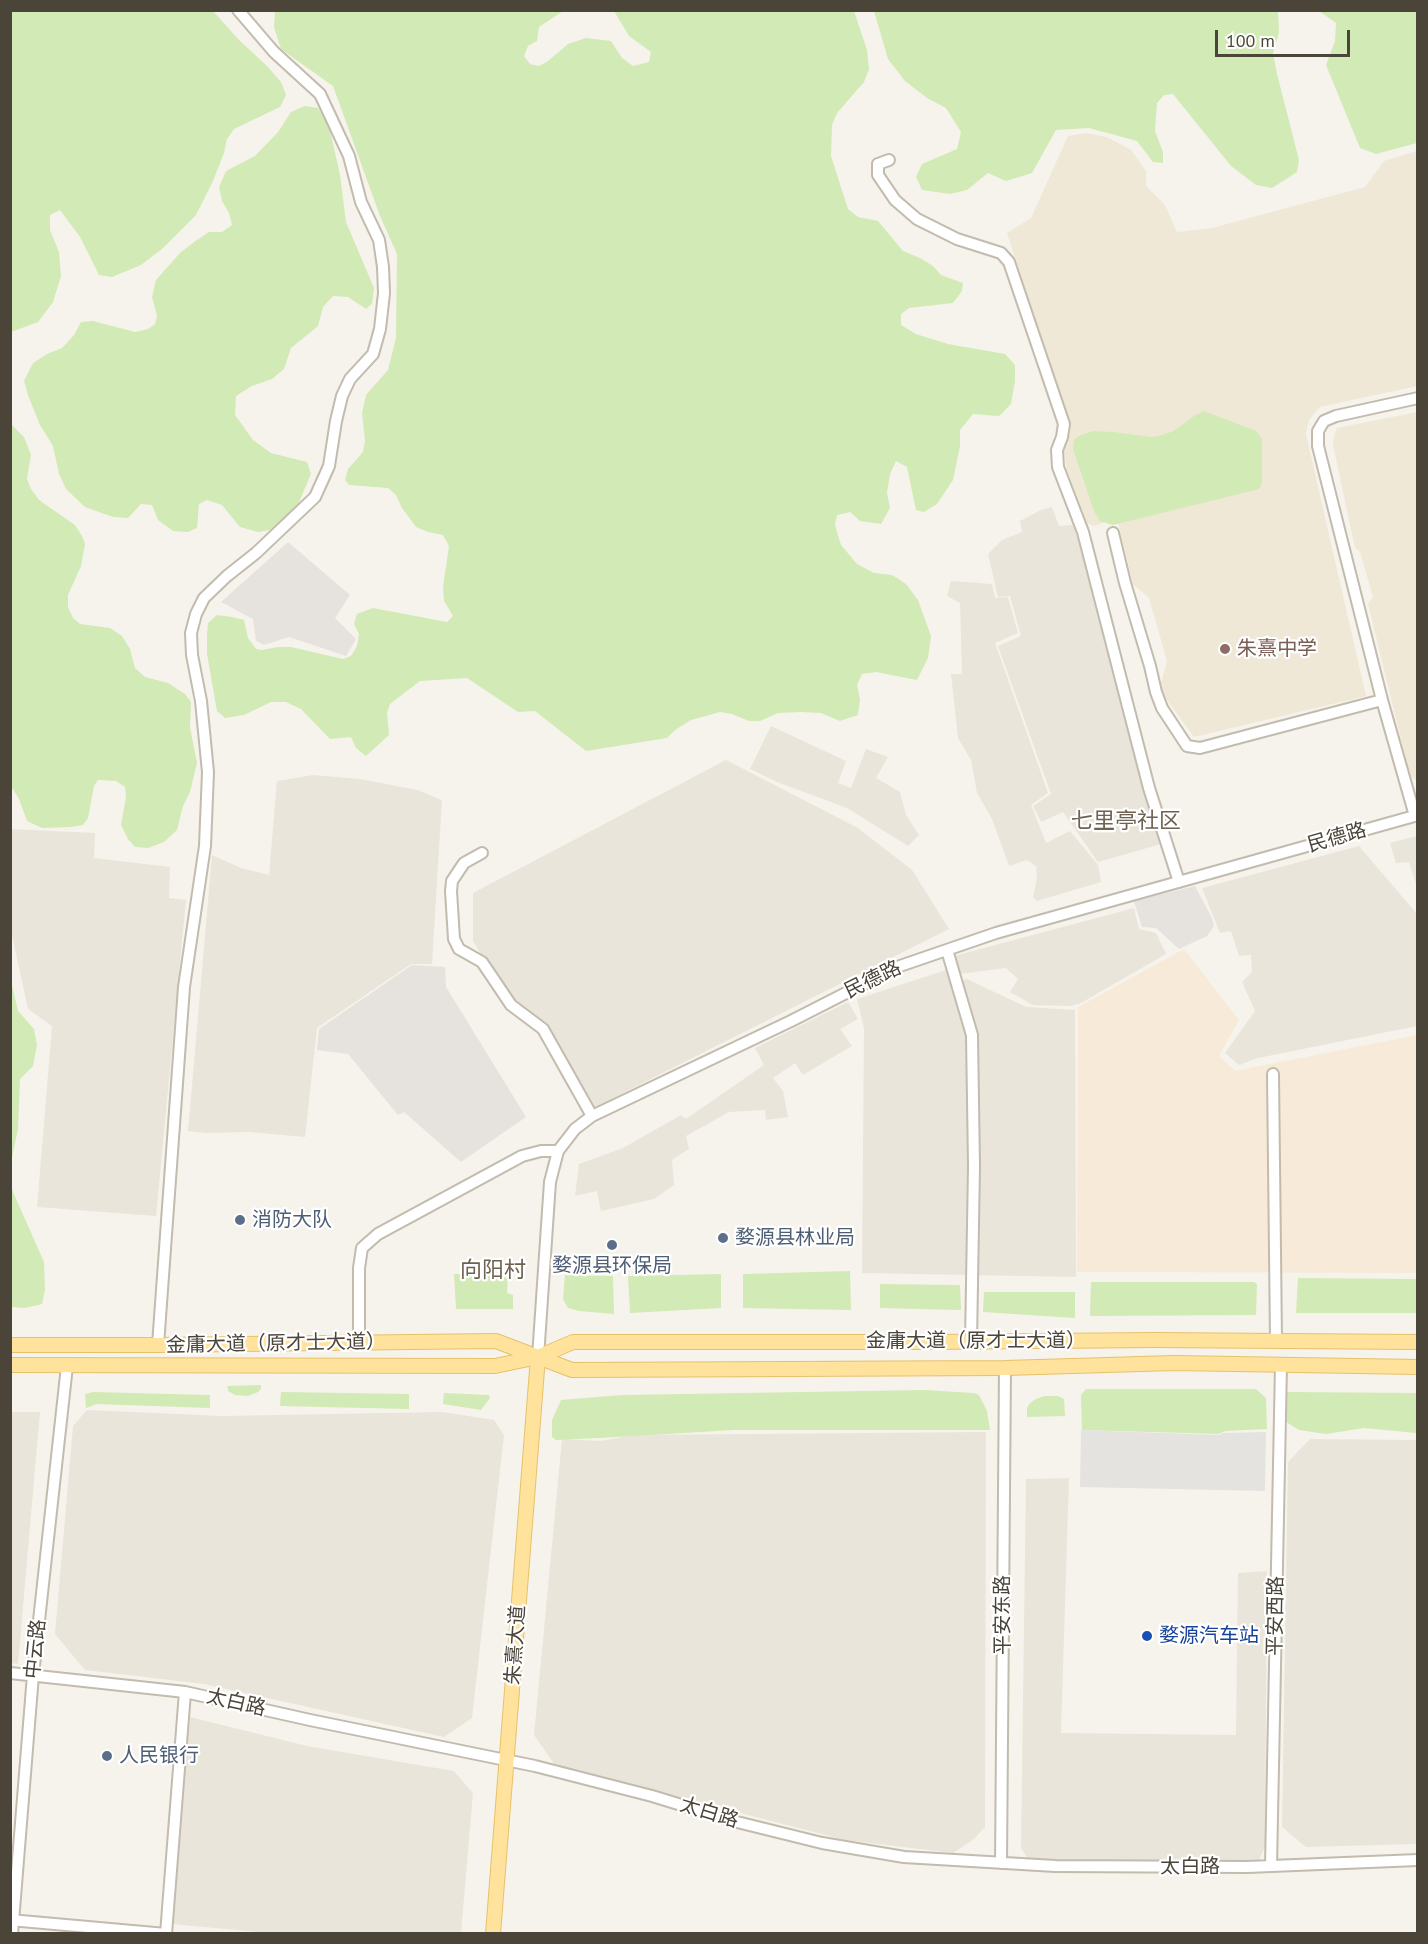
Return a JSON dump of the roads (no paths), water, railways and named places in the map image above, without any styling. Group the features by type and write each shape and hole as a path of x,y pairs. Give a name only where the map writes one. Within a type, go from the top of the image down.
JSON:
{"main road":[{"name":"金庸大道（原才士大道）","path":"10,1365 495,1366 538,1357 573,1342 1276,1340 1418,1342"},
{"name":"金庸大道（原才士大道）","path":"10,1345 496,1341 572,1370 1005,1368 1174,1363 1418,1367"},
{"name":"朱熹大道","path":"493,1934 538,1357"}],"street":[{"path":"158,1345 184,987 205,846 208,772 191,633 196,614 204,598 315,497 329,466 342,396 350,379 373,354 380,329 384,293 379,240 361,202 349,156 320,94 274,52 238,10"},
{"path":"889,160 878,164 878,175 895,200 917,219 957,239 1001,253 1009,261 1064,424 1057,450 1058,468 1083,532 1149,788 1179,882"},
{"path":"1416,815 1382,700 1318,446 1318,431 1324,421 1336,416 1418,398"},
{"path":"1113,533 1156,692 1162,708 1187,746 1200,748 1382,700"},
{"name":"民德路","path":"538,1357 550,1182 558,1151 575,1129 592,1116 791,1021 897,967 996,933 1416,815"},
{"path":"482,853 464,863 452,881 454,939 459,949 482,962 511,1005 543,1029 592,1116"},
{"path":"947,950 972,1035 974,1166 971,1342"},
{"path":"1273,1074 1276,1340"},
{"path":"358,1343 359,1268 362,1248 378,1234 522,1156 541,1151 558,1151"},
{"name":"平安西路","path":"1271,1866 1281,1365"},
{"name":"中云路","path":"12,1934 33,1675 67,1366"},
{"name":"平安东路","path":"1001,1863 1005,1368"},
{"name":"太白路","path":"10,1673 184,1692 563,1772 737,1822 822,1843 904,1857 1066,1866 1271,1866 1418,1860"},
{"path":"12,1921 166,1934 184,1692"}],"place":[{"name":"朱熹中学","path":"1225,649"},
{"name":"消防大队","path":"240,1220"},
{"name":"婺源县林业局","path":"723,1238"},
{"name":"婺源县环保局","path":"612,1245"},
{"name":"婺源汽车站","path":"1147,1636"},
{"name":"人民银行","path":"107,1756"}],"district":[{"name":"七里亭社区","path":"1126,822"},
{"name":"向阳村","path":"493,1271"}]}
